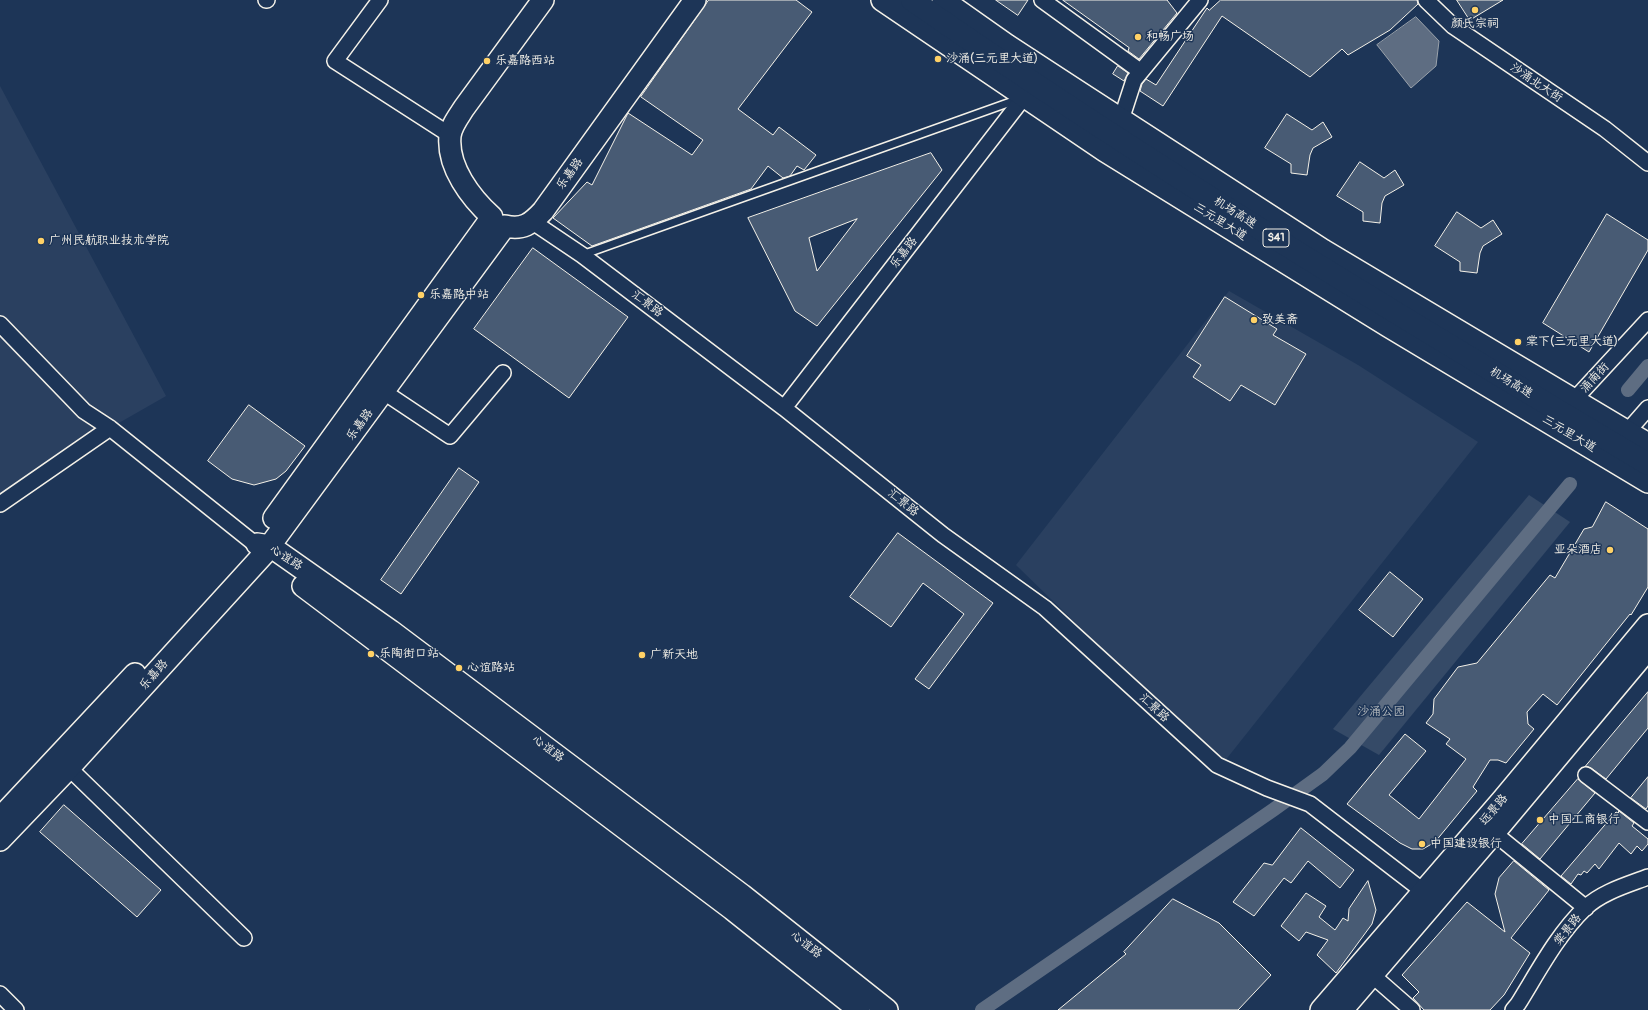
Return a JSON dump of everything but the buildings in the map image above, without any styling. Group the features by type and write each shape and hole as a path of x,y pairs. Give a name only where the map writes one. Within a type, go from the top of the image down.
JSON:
{"highway":[{"name":"机场高速","path":"912,0 1103,128 1290,248 1648,464"}],"street":[{"path":"380,0 335,61 450,135"},
{"path":"499,221 479,205 459,176 454,161 450,135 464,108 543,0"},
{"name":"乐嘉路","path":"499,221 516,229 533,222 543,211 695,0"},
{"name":"三元里大道","path":"882,0 1105,151 1284,262 1648,482"},
{"path":"944,0 1007,45 1323,250 1648,444"},
{"path":"1042,0 1140,71"},
{"name":"沙涌北大街","path":"1426,0 1453,26 1605,129 1648,163"},
{"path":"1121,120 1134,80 1196,1"},
{"name":"乐嘉路","path":"784,408 1024,97"},
{"name":"乐嘉路","path":"0,840 69,768 263,548 384,392 499,221"},
{"name":"乐嘉路","path":"0,818 263,548 499,221"},
{"name":"汇景路","path":"533,222 582,255 784,408 943,535 1046,608 1217,765 1267,788 1310,804 1423,891"},
{"name":"涌南街","path":"1574,400 1648,320"},
{"path":"0,324 84,411 110,428 263,548"},
{"path":"384,392 450,436 503,373"},
{"path":"1628,432 1648,408"},
{"path":"0,504 110,428"},
{"name":"心谊路","path":"263,548 385,648 732,908 859,1010"},
{"name":"心谊路","path":"263,548 391,631 742,895 887,1010"},
{"name":"远景路","path":"1321,1010 1503,799 1648,625"},
{"name":"远景路","path":"1342,1010 1494,833 1648,649"},
{"path":"69,768 244,938"},
{"path":"1586,775 1648,822"},
{"path":"1494,833 1586,908"},
{"name":"棠景路","path":"1513,1010 1557,942 1586,908 1610,892 1648,877"},
{"path":"1372,975 1412,1010"},
{"path":"0,994 16,1010"}],"lane":[{"path":"582,255 1024,97"}],"shaded area":[{"path":"1416,17 1439,41 1436,66 1411,88 1377,45"},
{"name":"广州民航职业技术学院","path":"0,86 166,396 110,428 0,504"},
{"path":"1229,291 1358,365 1478,442 1224,762 1132,678 1016,565"}],"green space":[{"name":"沙涌公园","path":"1529,495 1570,522 1379,755 1333,729"}],"waterway":[{"path":"1628,390 1648,366"},
{"path":"982,1010 1323,774 1350,748 1570,484"}],"place":[{"name":"颜氏宗祠","path":"1475,10"},
{"name":"和畅广场","path":"1138,37"},
{"name":"沙涌(三元里大道)","path":"938,59"},
{"name":"乐嘉路西站","path":"487,61"},
{"name":"广州民航职业技术学院","path":"41,241"},
{"name":"乐嘉路中站","path":"421,295"},
{"name":"致美斋","path":"1254,320"},
{"name":"棠下(三元里大道)","path":"1518,342"},
{"name":"亚朵酒店","path":"1610,550"},
{"name":"乐陶街口站","path":"371,654"},
{"name":"广新天地","path":"642,655"},
{"name":"心谊路站","path":"459,668"},
{"name":"中国工商银行","path":"1540,820"},
{"name":"中国建设银行","path":"1422,844"}]}
